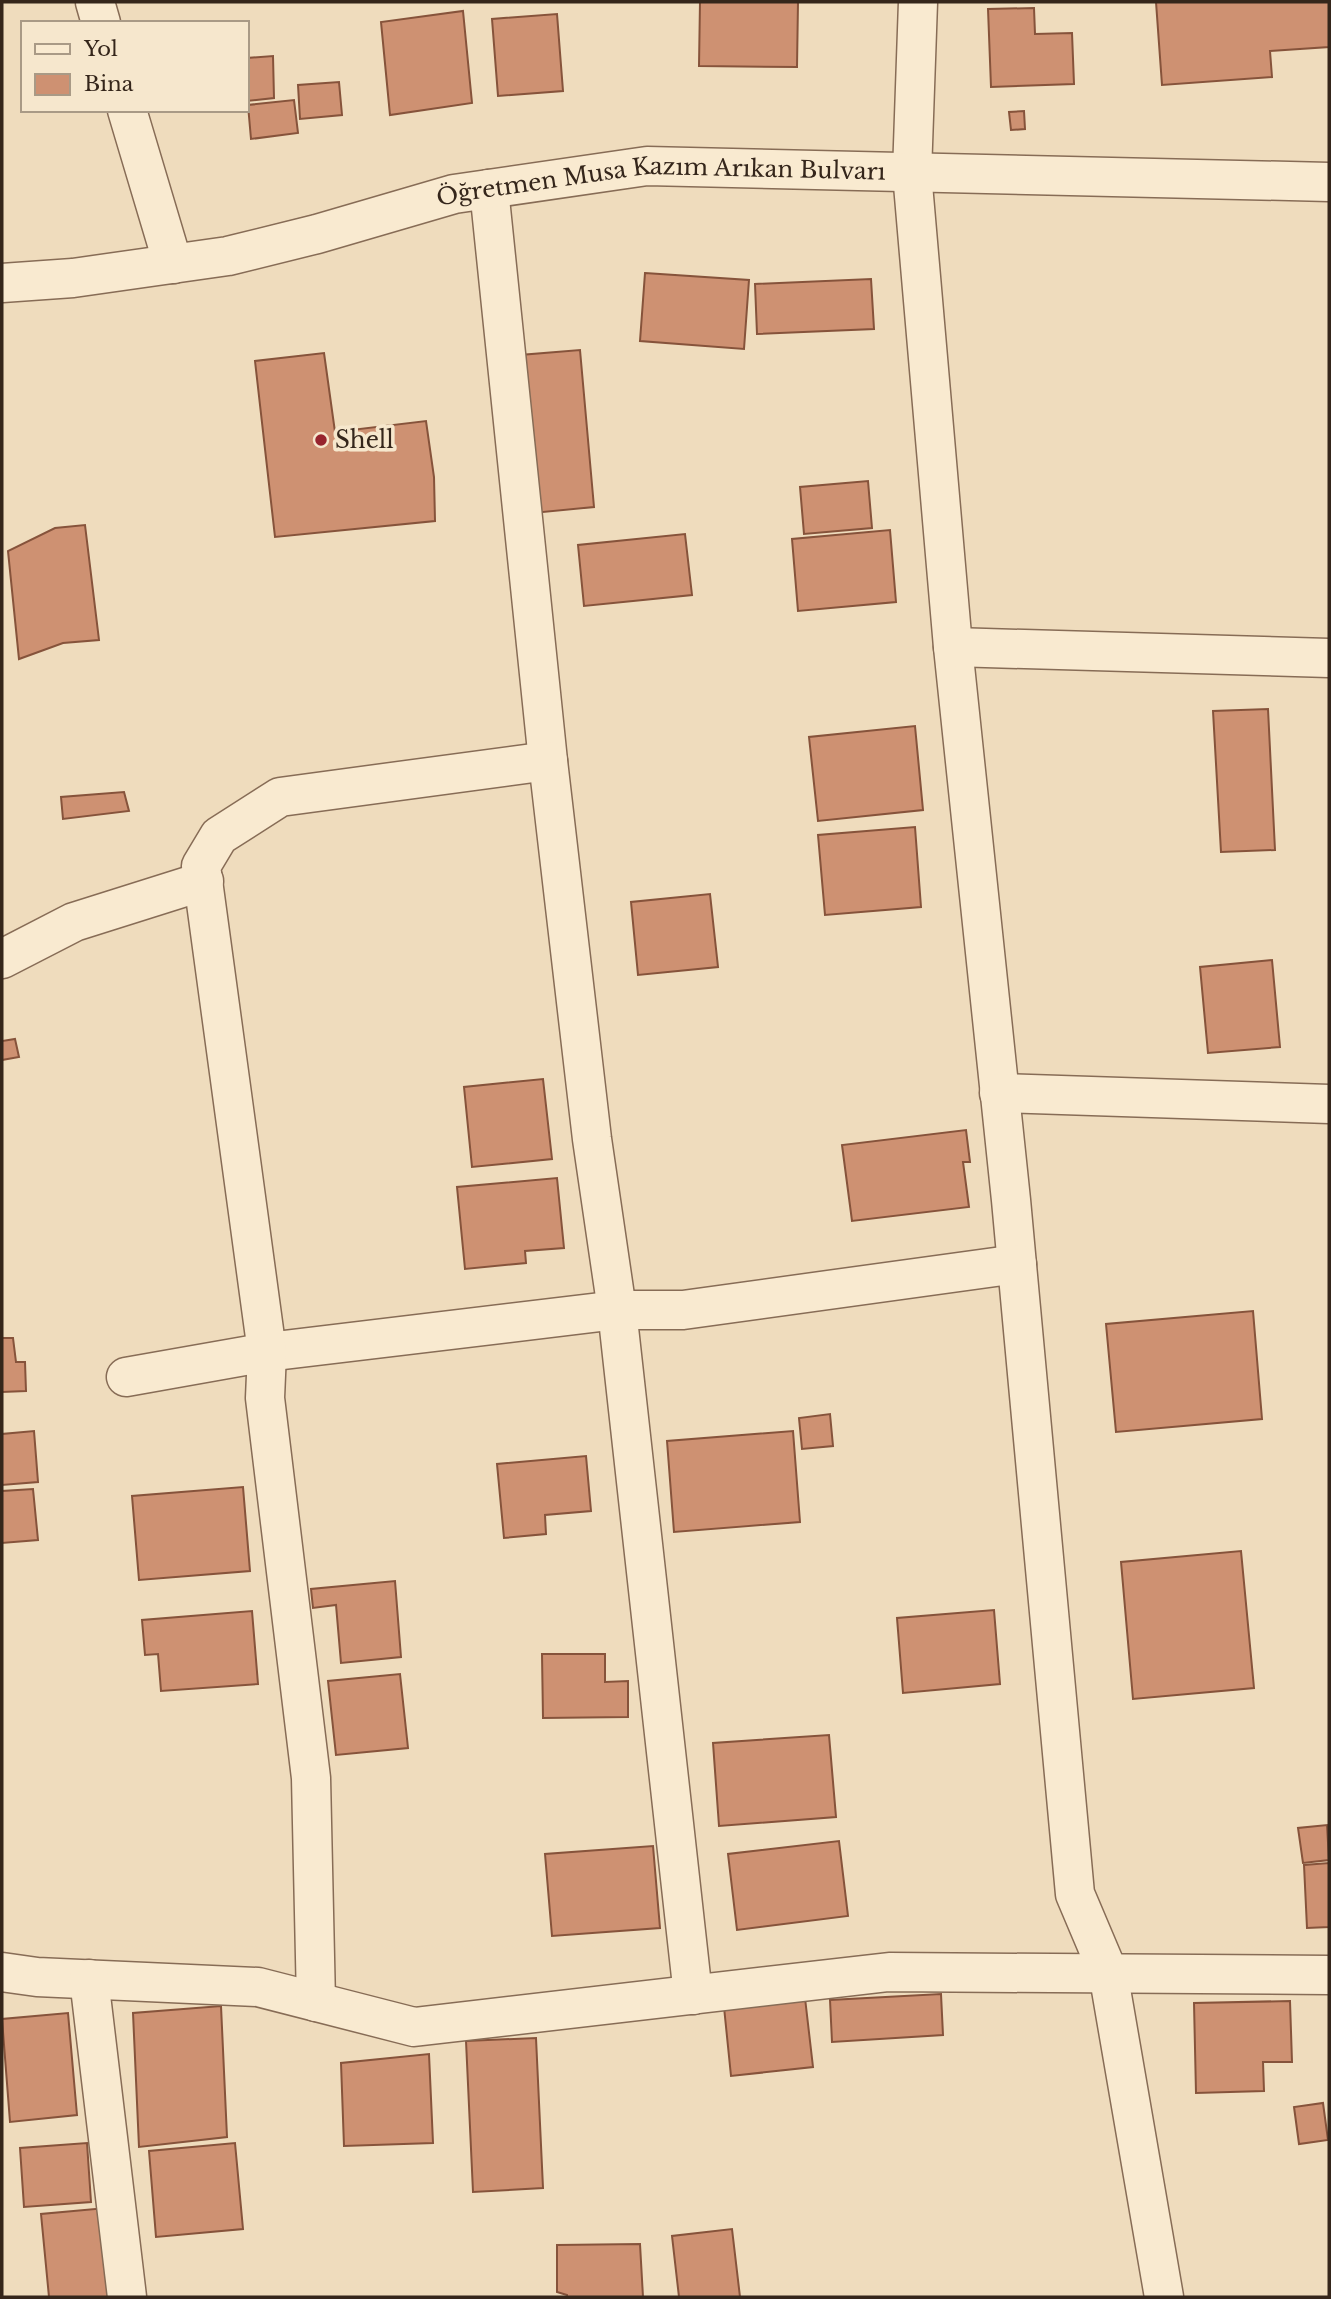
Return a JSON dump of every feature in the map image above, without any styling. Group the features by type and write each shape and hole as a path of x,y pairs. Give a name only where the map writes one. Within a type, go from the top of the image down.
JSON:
{"street":[{"path":"95,2 100,21"},
{"path":"919,2 912,173 953,647 1017,1264 1075,1894 1108,1972 1164,2297"},
{"path":"128,112 173,264"},
{"name":"Öğretmen Musa Kazım Arıkan Bulvarı","path":"2,283 73,278 228,256 317,234 454,194 647,166 1329,183"},
{"path":"489,189 548,761 592,1139 617,1310 693,1995"},
{"path":"953,647 1329,658"},
{"path":"316,2002 311,1778 265,1398 267,1352 201,866 219,836 280,797 548,761"},
{"path":"2,960 74,922 204,881"},
{"path":"999,1093 1329,1104"},
{"path":"126,1377 267,1352 617,1310 683,1310 1017,1264"},
{"path":"2,1972 258,1987 414,2027 889,1972 1329,1975"},
{"path":"89,1979 127,2297"}],"building":[{"path":"700,2 798,2 797,67 699,66"},
{"path":"1156,2 1329,2 1329,47 1270,51 1272,77 1162,85"},
{"path":"1034,8 1035,34 1072,33 1074,84 991,87 988,9"},
{"path":"463,11 472,103 390,115 381,22"},
{"path":"557,14 563,91 498,96 492,19"},
{"path":"273,56 274,98 248,101 248,58"},
{"path":"339,82 342,115 300,119 298,85"},
{"path":"294,100 298,133 251,139 248,105"},
{"path":"1024,111 1025,129 1011,130 1009,112"},
{"path":"645,273 749,280 744,349 640,341"},
{"path":"871,279 874,329 757,334 755,284"},
{"path":"580,350 594,507 533,513 520,355"},
{"path":"324,353 335,432 426,421 434,477 435,521 275,537 255,361"},
{"path":"868,481 872,528 804,534 800,487"},
{"path":"85,525 99,640 63,643 19,659 8,551 55,528"},
{"path":"890,530 896,602 798,611 792,539"},
{"path":"685,534 692,595 584,606 578,545"},
{"path":"1268,709 1275,850 1221,852 1213,711"},
{"path":"915,726 923,810 818,821 809,737"},
{"path":"124,792 129,811 63,819 61,797"},
{"path":"915,827 921,907 825,915 818,835"},
{"path":"710,894 718,967 638,975 631,902"},
{"path":"1272,960 1280,1047 1208,1053 1200,967"},
{"path":"15,1039 19,1057 2,1060 2,1041"},
{"path":"543,1079 552,1159 472,1167 464,1087"},
{"path":"966,1130 970,1162 963,1162 969,1207 852,1221 842,1145"},
{"path":"557,1178 564,1248 525,1251 526,1263 465,1269 457,1187"},
{"path":"1253,1311 1262,1419 1116,1432 1106,1324"},
{"path":"2,1338 13,1338 16,1362 25,1362 26,1391 2,1392"},
{"path":"830,1414 833,1446 802,1449 799,1418"},
{"path":"34,1431 38,1482 2,1485 2,1434"},
{"path":"793,1431 800,1522 674,1532 667,1441"},
{"path":"586,1456 591,1511 545,1515 546,1534 504,1538 497,1464"},
{"path":"243,1487 250,1571 139,1580 132,1496"},
{"path":"33,1489 38,1540 2,1543 2,1491"},
{"path":"1241,1551 1254,1688 1133,1699 1121,1562"},
{"path":"395,1581 401,1657 341,1663 336,1605 313,1608 311,1589"},
{"path":"994,1610 1000,1684 903,1693 897,1618"},
{"path":"252,1611 258,1684 161,1691 158,1654 145,1655 142,1620"},
{"path":"542,1654 605,1654 605,1682 628,1681 628,1717 543,1718"},
{"path":"400,1674 408,1748 336,1755 328,1681"},
{"path":"829,1735 836,1817 719,1826 713,1743"},
{"path":"1327,1825 1329,1860 1303,1863 1298,1828"},
{"path":"839,1841 848,1916 737,1930 728,1854"},
{"path":"653,1846 660,1928 552,1936 545,1854"},
{"path":"1329,1863 1329,1927 1307,1928 1304,1865"},
{"path":"941,1994 943,2035 832,2042 830,2000"},
{"path":"805,1998 813,2067 731,2076 724,2007"},
{"path":"1290,2001 1292,2062 1263,2062 1264,2091 1196,2093 1194,2003"},
{"path":"221,2006 227,2137 139,2147 133,2013"},
{"path":"68,2013 77,2115 10,2122 2,2019"},
{"path":"536,2038 543,2188 473,2192 466,2041"},
{"path":"429,2054 433,2143 344,2146 341,2063"},
{"path":"1323,2103 1328,2140 1299,2144 1294,2107"},
{"path":"87,2143 91,2202 24,2207 20,2148"},
{"path":"235,2143 243,2229 156,2237 149,2151"},
{"path":"106,2208 115,2297 49,2297 41,2214"},
{"path":"732,2229 740,2297 679,2297 672,2236"},
{"path":"640,2244 643,2297 567,2297 557,2292 557,2245"}],"place":[{"name":"Shell","path":"321,440"}]}
